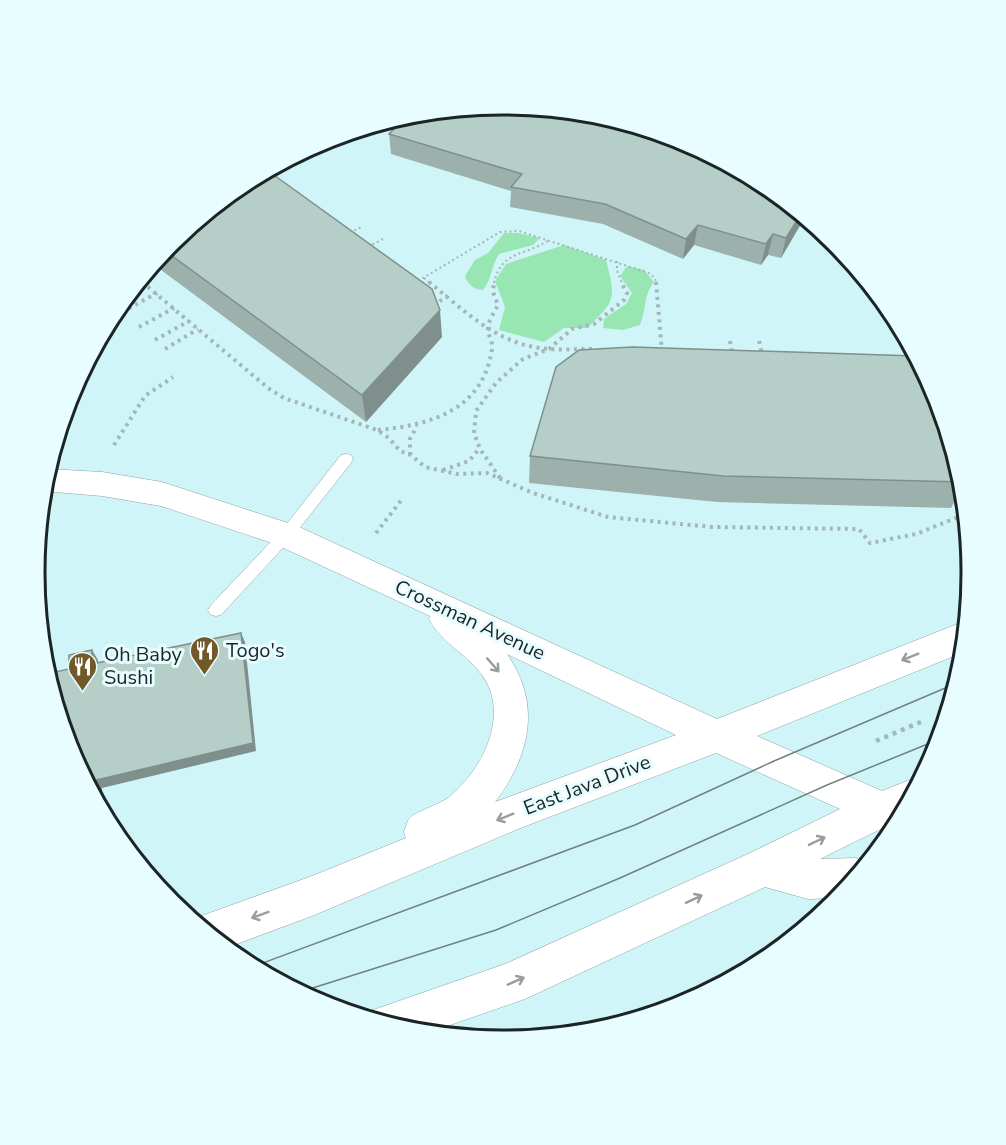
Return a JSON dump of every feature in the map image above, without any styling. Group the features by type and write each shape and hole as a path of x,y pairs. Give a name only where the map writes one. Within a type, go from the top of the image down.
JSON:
{"main road":[{"name":"Crossman Avenue","path":"55,481 102,484 162,494 286,535 716,736 896,803"},
{"path":"312,896 462,810 482,787 504,751 510,729 512,701 507,685 496,666 420,596"},
{"name":"East Java Drive","path":"217,931 312,896 506,816 716,736 956,640"},
{"path":"404,1020 510,984 764,867 896,803"},
{"path":"764,867 808,879 842,879"}],"lane":[{"path":"216,610 286,535 346,459"}],"path":[{"path":"346,236 363,226"},
{"path":"410,285 500,232 519,231 635,266 655,278 663,359"},
{"path":"364,249 383,239"},
{"path":"377,430 417,426 438,420 462,405 481,380 493,347 488,327 498,305 492,293 492,287 504,259 542,247 549,240"},
{"path":"500,479 480,449 474,433 476,411 496,383 523,359 549,350 572,329 594,324 624,300 627,293 617,279 616,261"},
{"path":"424,278 488,327 516,342 549,350 605,350"},
{"path":"147,285 268,388 284,398 377,430 389,438 400,451 411,455 425,467 457,474 487,473 533,493 608,517 712,527 859,529 870,543 916,534 957,517"},
{"path":"130,308 157,293"},
{"path":"426,310 448,296"},
{"path":"140,327 174,308"},
{"path":"155,340 189,321"},
{"path":"165,349 198,329"},
{"path":"730,341 733,361"},
{"path":"759,341 763,362"},
{"path":"651,350 662,350"},
{"path":"114,445 145,396 173,377"},
{"path":"411,455 408,445 410,435 417,426"},
{"path":"442,471 469,461 480,449"},
{"path":"376,533 403,498"},
{"path":"876,741 921,722"}],"shaded area":[{"path":"468,115 525,115 557,117 607,126 678,149 706,162 782,209 827,249 884,318 914,370 926,397 937,425 952,483 957,513 961,572 957,632 952,662 937,720 926,748 900,802 884,827 827,896 782,936 757,953 732,969 678,996 622,1015 592,1022 533,1030 473,1030 414,1022 384,1015 328,996 274,969 249,953 224,936 179,896 122,827 92,775 80,748 69,720 54,662 46,602 45,572 49,513 54,483 69,425 80,397 106,343 122,318 179,249 224,209 249,192 274,176 328,149 384,130 414,123"}],"green space":[{"path":"504,233 518,233 540,238 533,245 499,254 483,290 474,288 465,276 475,260 488,253"},
{"path":"564,245 606,260 612,291 604,311 587,328 564,328 544,342 499,330 505,307 495,281 506,264"},
{"path":"627,266 644,270 654,282 648,292 640,325 623,330 603,328 604,319 626,304 632,293 620,276"}],"building":[{"path":"473,115 533,115 592,123 650,139 706,162 757,192 797,221 786,238 773,234 766,244 698,225 686,239 605,204 511,187 522,174 389,134 396,127 414,123"},
{"path":"275,176 432,289 440,310 362,395 172,256 224,209"},
{"path":"632,347 906,356 937,425 952,482 723,476 530,456 556,367 579,350"},
{"path":"241,633 253,743 96,780 96,783 69,720 56,672 69,669 69,655 92,650 92,664"}],"tram line":[{"path":"264,963 635,825 774,761 946,688"},
{"path":"312,988 496,930 620,878 827,785 928,744"}],"place":[{"name":"Togo's","path":"205,676"},
{"name":"Oh Baby Sushi","path":"83,692"}]}
